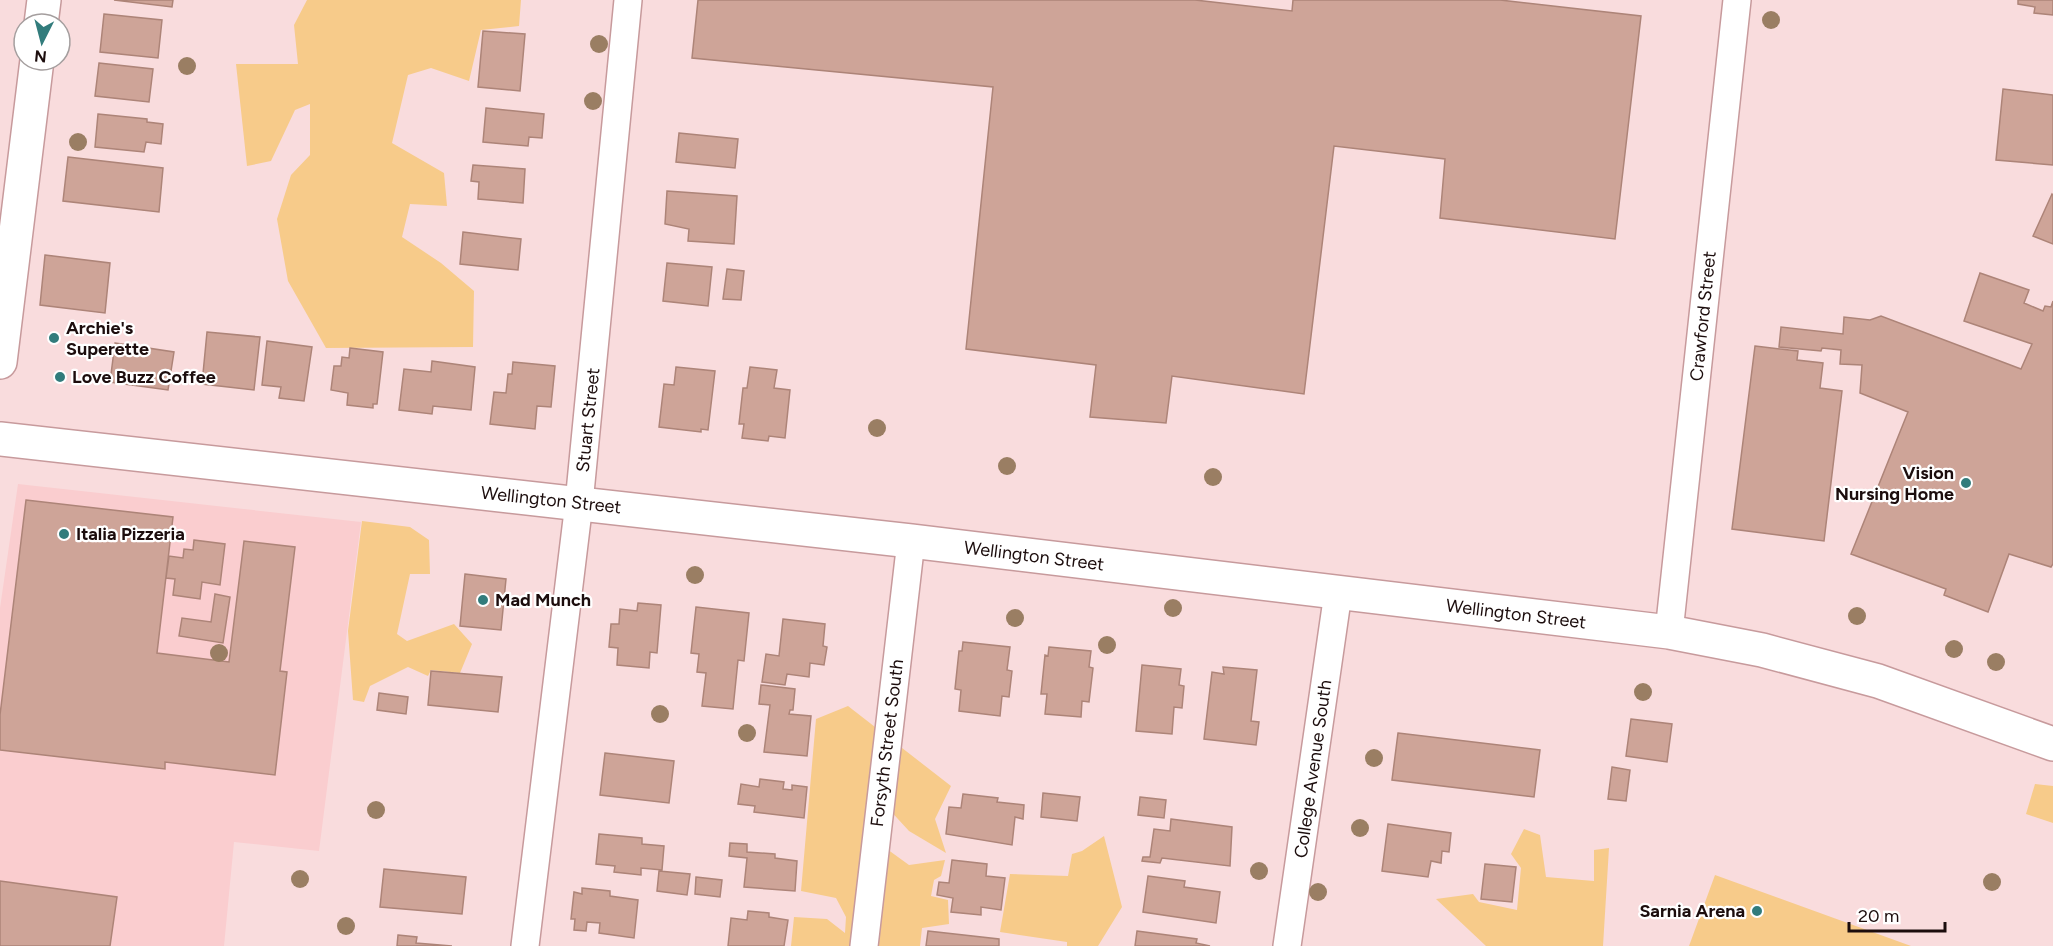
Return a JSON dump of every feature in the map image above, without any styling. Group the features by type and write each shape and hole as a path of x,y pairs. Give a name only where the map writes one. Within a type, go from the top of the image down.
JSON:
{"main road":[{"path":"0,362 36,72"},
{"name":"Wellington Street","path":"0,439 911,541 1669,632 1762,650 1878,681 2053,744"}],"street":[{"name":"Stuart Street","path":"525,946 579,503 628,0"},
{"name":"Crawford Street","path":"1669,632 1737,0"},
{"name":"Forsyth Street South","path":"864,946 911,541"},
{"name":"College Avenue South","path":"1287,946 1338,593"}],"shaded area":[{"path":"307,0 521,0 519,26 481,30 469,81 431,68 408,75 392,143 444,173 447,206 410,204 402,237 441,263 474,291 473,347 326,348 288,281 277,219 291,175 310,155 310,104 295,110 271,161 247,166 236,64 298,64 294,25"},
{"path":"18,484 361,522 319,851 234,842 224,946 0,946 0,608"},
{"path":"362,521 410,527 429,540 430,574 410,574 397,634 407,641 454,624 472,644 460,673 431,670 428,676 408,667 370,686 364,702 353,700 348,631"},
{"path":"848,706 951,786 935,819 946,853 909,831 886,806 880,844 909,865 945,860 941,876 934,880 931,896 948,900 949,924 922,928 920,946 791,946 794,917 827,919 845,933 846,917 836,898 801,891 816,719"},
{"path":"2035,784 2053,786 2053,823 2026,814"},
{"path":"1524,829 1540,835 1546,877 1594,881 1594,850 1609,848 1603,946 1486,946 1436,899 1473,894 1479,902 1517,910 1521,868 1511,854"},
{"path":"1104,836 1122,907 1098,946 1067,946 1067,942 1000,932 1010,874 1068,876 1072,854 1082,851"},
{"name":"Sarnia Arena","path":"1715,875 1911,946 1689,946"}],"building":[{"path":"114,0 173,0 172,7"},
{"path":"698,0 1195,0 1292,11 1293,0 1500,0 1641,16 1615,239 1440,218 1445,159 1334,146 1304,394 1172,376 1166,423 1090,417 1096,365 966,349 993,87 692,58"},
{"path":"2018,0 2053,0 2053,15 2034,13 2035,7 2018,4"},
{"path":"104,14 162,20 158,58 100,52"},
{"path":"483,31 525,34 520,91 478,87"},
{"path":"99,63 153,69 149,102 95,96"},
{"path":"2003,89 2053,95 2053,165 1996,160"},
{"path":"486,108 544,114 542,138 529,137 528,146 483,142"},
{"path":"98,114 147,119 147,122 163,124 161,144 146,142 144,152 95,147"},
{"path":"679,133 738,139 735,168 676,162"},
{"path":"68,157 163,168 159,212 63,201"},
{"path":"473,165 525,169 523,203 478,199 479,182 471,181"},
{"path":"667,191 737,196 734,244 688,241 689,229 665,224"},
{"path":"2053,195 2053,244 2033,236"},
{"path":"463,232 521,239 518,270 460,264"},
{"path":"45,255 110,263 105,313 40,305"},
{"path":"667,263 712,267 708,306 663,301"},
{"path":"727,269 744,271 741,300 723,299"},
{"name":"Vision Nursing Home","path":"1980,273 2029,290 2024,303 2043,311 2045,306 2051,307 2053,301 2053,564 2051,567 2009,554 1988,612 1944,595 1946,589 1851,554 1908,412 1860,393 1862,365 1840,364 1841,350 1822,348 1821,351 1779,347 1781,327 1843,334 1844,317 1870,320 1881,316 2021,369 2032,344 1964,321"},
{"path":"207,332 260,337 254,390 202,384"},
{"path":"267,341 312,347 304,401 279,398 281,387 262,385"},
{"path":"115,343 174,352 168,390 110,382"},
{"path":"1755,346 1798,351 1797,360 1823,363 1820,388 1842,391 1824,541 1732,529"},
{"path":"350,348 383,352 377,404 373,404 373,408 347,405 348,393 331,390 334,366 341,366 342,357 349,358"},
{"path":"432,361 475,367 471,410 433,406 432,414 399,410 404,369 431,372"},
{"path":"513,362 555,366 551,407 537,406 535,429 490,424 494,392 506,393 508,374 512,374"},
{"path":"676,367 715,371 708,430 701,429 701,432 659,427 664,384 674,385"},
{"path":"750,367 777,370 774,388 790,390 785,438 769,436 768,441 742,438 744,424 739,424 743,388 747,388"},
{"path":"26,500 173,517 157,653 229,662 244,541 295,547 280,671 287,672 275,775 165,762 165,769 0,750 0,715"},
{"path":"194,540 225,544 220,585 202,582 200,599 173,595 175,579 166,578 169,556 183,558 184,549 193,550"},
{"path":"465,574 506,579 501,630 460,626"},
{"path":"215,594 230,597 223,643 179,636 182,618 211,622"},
{"path":"638,603 661,605 657,653 650,652 649,668 617,665 618,648 609,647 611,624 619,624 620,609 637,611"},
{"path":"696,607 749,613 744,661 738,660 733,709 702,706 706,673 697,672 699,654 691,653"},
{"path":"783,619 825,624 823,646 827,647 824,665 810,663 809,677 787,674 785,685 762,682 766,654 779,656"},
{"path":"963,642 1010,647 1007,670 1012,671 1009,697 1002,696 1000,716 959,711 961,690 955,689 959,651 962,651"},
{"path":"1049,647 1091,651 1089,667 1093,668 1089,702 1082,701 1081,717 1045,714 1047,694 1041,694 1045,655 1048,656"},
{"path":"1142,665 1181,669 1179,685 1184,686 1182,708 1174,707 1172,734 1136,731"},
{"path":"1223,667 1257,670 1251,721 1259,722 1256,745 1204,739 1212,672 1224,674"},
{"path":"431,671 502,677 498,712 428,705"},
{"path":"761,685 795,689 793,710 790,710 789,714 811,716 807,756 764,752 770,705 759,704"},
{"path":"379,693 408,697 406,714 377,710"},
{"path":"1631,719 1672,724 1667,762 1626,756"},
{"path":"1398,733 1540,750 1534,797 1392,780"},
{"path":"605,753 674,761 669,803 600,795"},
{"path":"1612,767 1630,770 1626,801 1608,799"},
{"path":"760,779 784,782 783,789 792,790 792,785 807,787 804,818 754,812 755,806 738,804 741,784 759,787"},
{"path":"1043,793 1080,797 1077,821 1041,817"},
{"path":"963,794 998,798 997,802 1024,805 1023,819 1015,817 1012,845 946,834 949,807 961,808"},
{"path":"1140,797 1166,800 1164,818 1138,815"},
{"path":"1171,819 1232,827 1230,866 1162,858 1160,863 1142,861 1143,857 1150,857 1154,829 1170,831"},
{"path":"1388,824 1451,833 1449,852 1442,851 1441,863 1431,861 1428,877 1382,871"},
{"path":"599,834 642,838 642,844 664,846 662,870 641,868 641,875 614,872 615,866 596,864"},
{"path":"730,843 747,844 747,852 775,854 775,858 797,861 795,891 744,887 747,858 729,856"},
{"path":"952,860 987,864 986,876 1005,878 1001,910 981,907 981,915 951,912 953,898 937,895 939,882 949,883"},
{"path":"1485,864 1516,867 1512,902 1481,899"},
{"path":"384,869 466,877 462,914 380,907"},
{"path":"659,871 690,874 687,895 657,891"},
{"path":"1148,876 1185,881 1184,887 1220,892 1216,923 1143,912"},
{"path":"696,877 722,880 720,897 695,894"},
{"path":"0,881 117,897 110,946 0,946"},
{"path":"582,888 610,891 610,896 638,900 634,938 599,933 600,923 587,922 586,931 574,930 575,919 571,919 574,892 582,894"},
{"path":"748,911 769,913 769,917 788,920 784,946 728,946 731,918 747,920"},
{"path":"928,931 999,939 999,946 926,946"},
{"path":"1137,931 1197,939 1196,943 1210,946 1135,946"},
{"path":"398,935 417,937 416,943 452,946 397,946"}],"place":[{"name":"Archie's Superette","path":"54,338"},
{"name":"Love Buzz Coffee","path":"60,377"},
{"name":"Vision Nursing Home","path":"1966,483"},
{"name":"Italia Pizzeria","path":"64,534"},
{"name":"Mad Munch","path":"483,600"},
{"name":"Sarnia Arena","path":"1757,911"}]}
